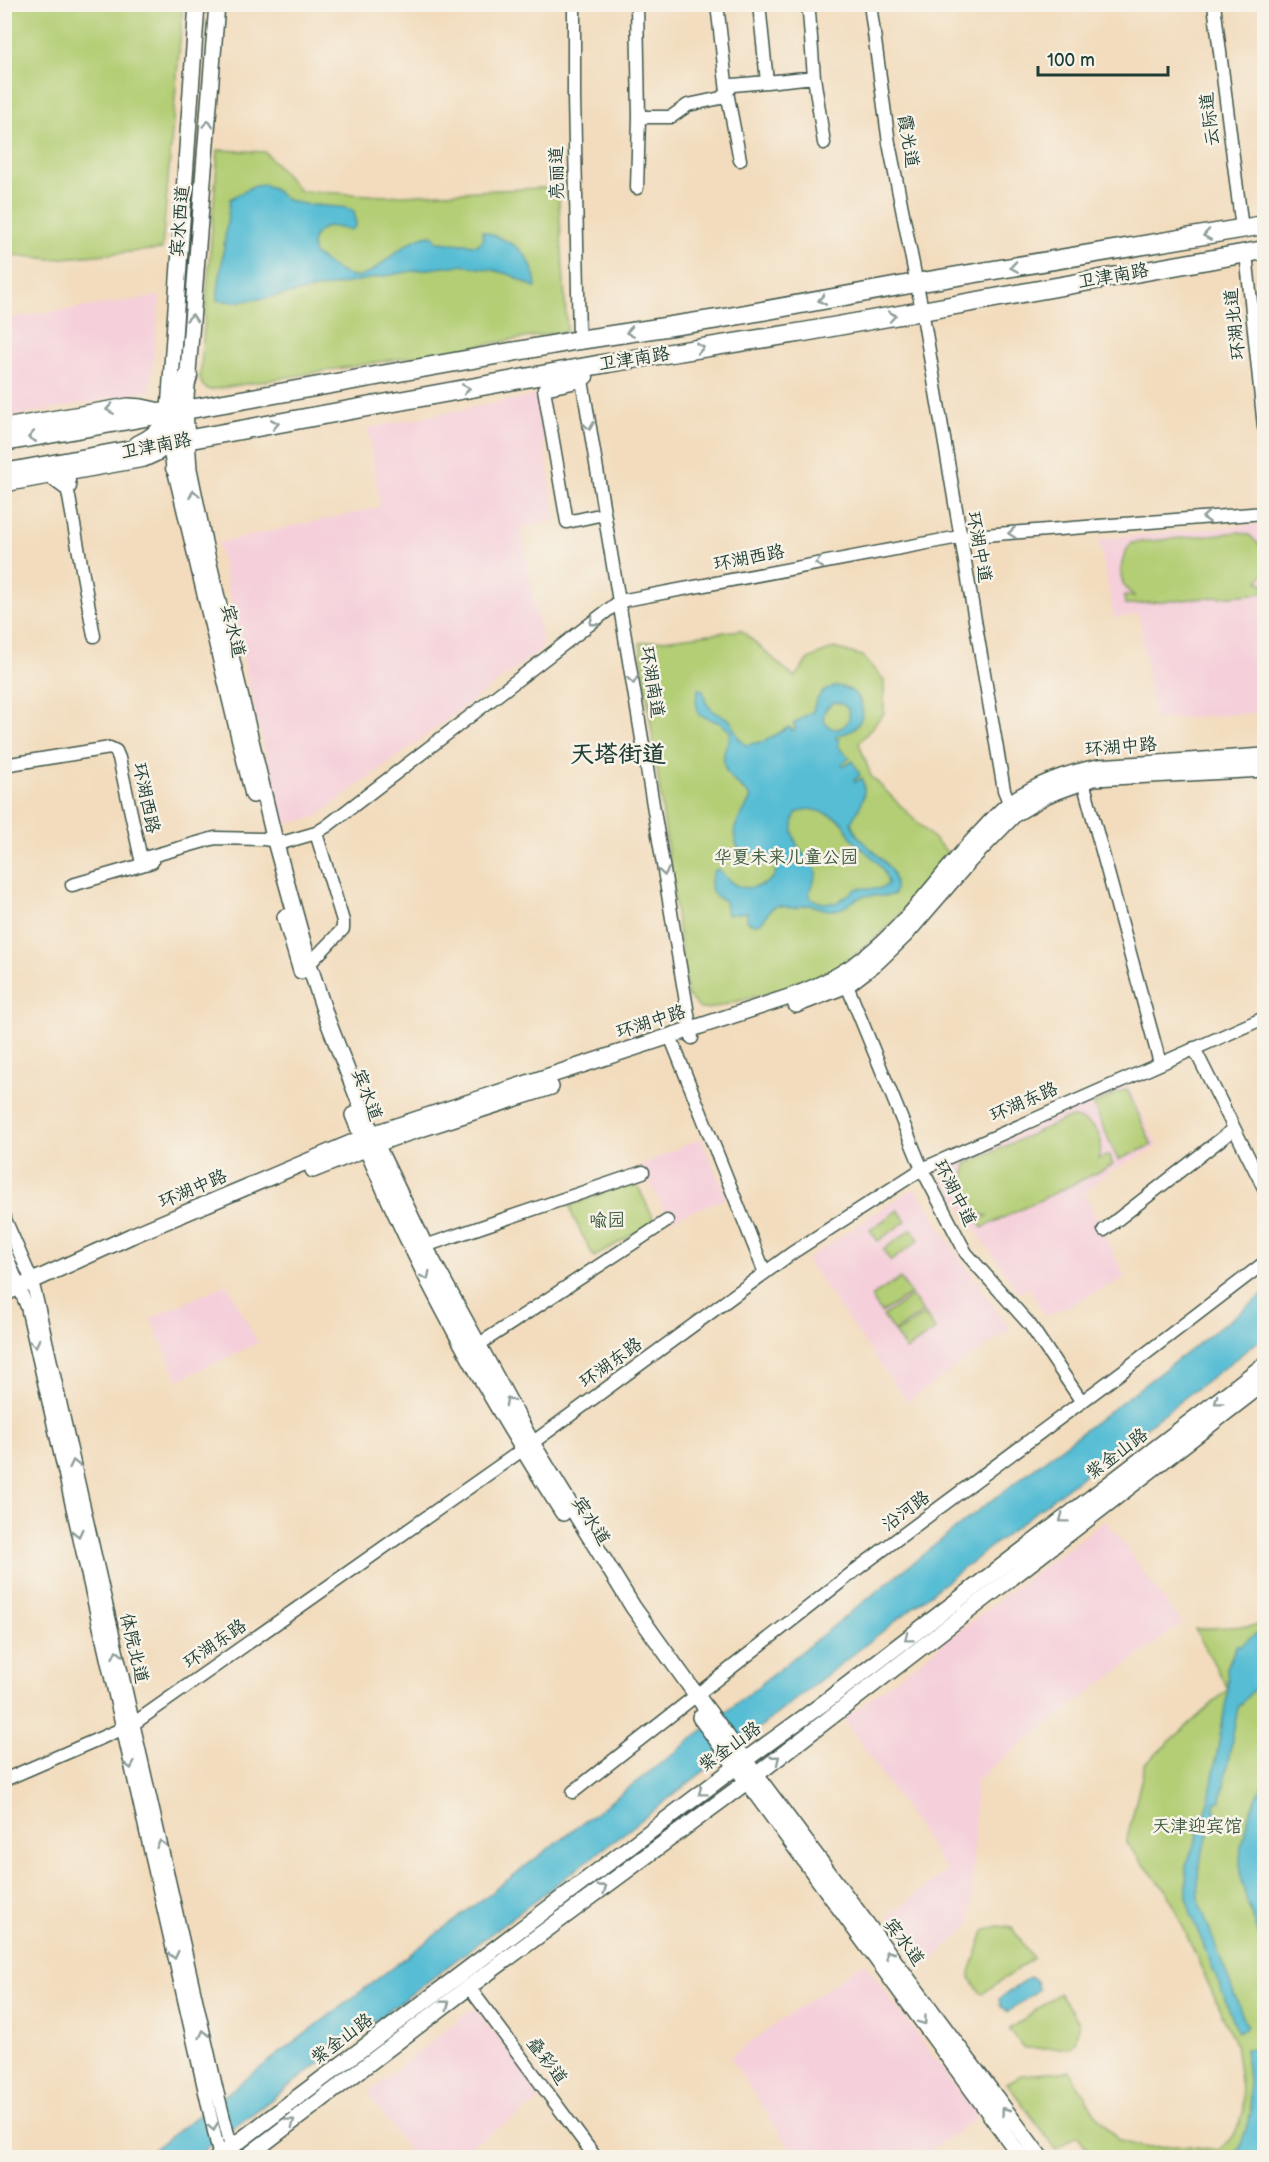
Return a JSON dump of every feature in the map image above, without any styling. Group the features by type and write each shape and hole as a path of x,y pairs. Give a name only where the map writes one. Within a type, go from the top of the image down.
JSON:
{"highway":[{"name":"卫津南路","path":"4,442 177,414 212,405 579,340 718,319 916,283 1264,225"},
{"name":"卫津南路","path":"4,473 61,473 123,452 177,441 581,374 608,363 804,332 1264,250"},
{"path":"179,375 197,398 203,403 212,405"},
{"path":"179,375 177,414 180,429 177,441 182,468"},
{"path":"123,452 151,438 177,414"}],"main road":[{"name":"宾水西道","path":"179,375 198,4"},
{"name":"宾水西道","path":"179,375 217,4"},
{"path":"131,420 149,408 179,375"},
{"path":"4,427 128,406 177,414 199,432 217,435"},
{"path":"182,468 200,444 217,435"},
{"path":"4,484 144,459 177,441"},
{"name":"宾水道","path":"182,468 227,691 270,840 327,1019 371,1142 375,1166 447,1317 527,1446 693,1699 1022,2157"},
{"name":"环湖中路","path":"4,1303 28,1288 131,1236 371,1142 671,1041 795,995 845,980 915,909 970,843 1040,785 1082,776 1110,766 1264,756"},
{"name":"环湖中路","path":"1082,776 1107,778 1264,769"},
{"name":"宾水道","path":"270,840 294,948 318,1023 371,1142 478,1345 527,1446"},
{"name":"环湖中路","path":"371,1142 388,1128 671,1041"},
{"name":"环湖中路","path":"4,1294 28,1288"},
{"name":"紫金山路","path":"224,2155 736,1757 820,1705 1264,1365"},
{"name":"紫金山路","path":"245,2157 751,1778 1264,1383"},
{"name":"宾水道","path":"751,1778 1041,2157"}],"street":[{"name":"亮丽道","path":"574,4 579,340"},
{"path":"637,4 638,188"},
{"path":"717,4 727,92 740,160"},
{"path":"759,4 767,82"},
{"name":"霞光道","path":"870,4 889,143 916,283"},
{"name":"云际道","path":"1214,4 1242,229"},
{"path":"809,12 814,77 824,143"},
{"path":"639,117 671,117 688,105 721,98 733,86 814,77"},
{"name":"环湖北道","path":"1246,253 1264,428"},
{"name":"环湖中道","path":"916,283 1004,790 1011,809"},
{"path":"581,374 544,389 567,522 604,514"},
{"name":"环湖南道","path":"581,374 691,1034"},
{"path":"61,473 94,636"},
{"name":"环湖西路","path":"4,765 110,747 116,751 141,859 214,838 285,842 316,834 620,601 959,537 1264,513"},
{"path":"1082,776 1160,1063"},
{"path":"309,964 343,929 343,921 316,834"},
{"path":"72,885 234,839"},
{"name":"环湖中道","path":"845,980 922,1169 966,1253 1030,1325 1082,1402"},
{"name":"环湖东路","path":"4,1780 128,1727 527,1446 765,1273 922,1169 1264,1018"},
{"path":"671,1041 765,1273"},
{"path":"1194,1048 1264,1188"},
{"path":"1104,1230 1234,1129"},
{"path":"425,1246 643,1172"},
{"name":"体院北道","path":"4,1217 28,1288 224,2155"},
{"path":"478,1345 667,1221"},
{"name":"体院北道","path":"4,1249 28,1288"},
{"name":"沿河路","path":"573,1792 861,1566 1264,1263"},
{"name":"叠彩道","path":"469,1987 596,2157"}],"shaded area":[{"path":"160,296 150,391 5,418 5,319"},
{"path":"536,395 556,521 521,528 543,648 316,817 284,824 255,712 218,543 380,507 368,428"},
{"path":"1260,524 1264,528 1264,712 1154,720 1139,614 1114,618 1099,539"},
{"path":"1127,1084 1158,1147 1109,1172 1085,1193 1125,1278 1044,1316 1031,1290 1019,1293 968,1219 944,1180 945,1171 951,1163"},
{"path":"701,1138 727,1198 672,1219 667,1216 641,1165"},
{"path":"910,1190 918,1191 960,1258 1011,1329 907,1402 806,1260"},
{"path":"227,1284 258,1343 178,1380 151,1318"},
{"path":"1106,1520 1182,1624 976,1780 971,1923 926,1967 888,1916 947,1871 844,1719"},
{"path":"864,1962 978,2117 921,2157 795,2157 730,2057"},
{"path":"474,2007 545,2098 453,2157 413,2158 368,2093"}],"green space":[{"path":"5,4 183,5 162,249 52,259 5,254"},
{"path":"218,150 265,152 300,191 386,196 558,187 567,331 209,390 203,386 200,379"},
{"path":"1240,532 1249,535 1264,549 1264,573 1258,582 1264,583 1264,593 1125,605 1124,596 1134,596 1124,584 1121,571 1124,557 1131,543"},
{"name":"华夏未来儿童公园","path":"741,630 795,678 808,659 834,648 862,656 884,680 884,713 859,743 871,776 949,854 890,925 854,956 835,968 789,987 709,1009 700,1009 687,995 640,643"},
{"path":"1127,1089 1152,1145 1118,1160 1093,1104"},
{"path":"1074,1118 1093,1127 1101,1144 1098,1159 1109,1155 1113,1165 982,1228 978,1220 988,1216 973,1208 966,1196 964,1180 966,1164 1065,1119"},
{"name":"喻园","path":"632,1181 636,1182 655,1222 594,1257 573,1217 570,1206"},
{"path":"898,1210 906,1221 878,1241 870,1230"},
{"path":"912,1229 919,1240 891,1261 883,1250"},
{"path":"900,1278 911,1294 881,1313 871,1297"},
{"path":"912,1296 923,1312 894,1332 883,1316"},
{"path":"925,1314 935,1330 906,1350 895,1334"},
{"name":"天津迎宾馆","path":"1264,1625 1264,2157 1094,2157 1077,2135 1056,2150 1007,2083 1021,2075 1070,2071 1094,2112 1118,2140 1141,2147 1188,2146 1219,2150 1234,2135 1244,2111 1235,2044 1168,1893 1126,1843 1145,1764 1228,1689 1195,1629"},
{"path":"998,1926 1012,1928 1033,1958 982,1994 970,1978 970,1972 984,1931"},
{"path":"1059,1993 1079,2022 1075,2043 1069,2048 1024,2048 1009,2030"}],"water":[{"path":"264,185 295,202 347,208 354,211 356,225 351,230 328,226 314,237 312,244 314,254 336,270 351,276 369,273 398,250 421,237 433,235 437,242 477,245 483,240 482,231 520,249 531,265 536,288 511,275 461,265 412,271 267,298 235,302 217,300 230,199 253,186"},
{"path":"832,687 848,689 861,703 860,720 847,733 836,735 836,739 839,739 839,748 850,758 842,764 844,766 853,761 860,775 854,780 855,782 862,778 864,784 862,801 851,822 862,840 892,873 895,883 894,894 861,897 837,910 809,905 792,908 776,906 758,924 747,921 747,912 727,915 725,901 711,890 714,871 718,869 736,885 752,887 768,881 774,876 776,870 774,863 767,856 740,851 736,842 734,835 737,823 751,797 732,779 725,768 724,754 730,731 720,723 699,715 696,702 698,689 703,690 706,703 713,711 730,720 739,738 746,745 765,741 789,727 793,731 796,728 793,724 813,711 818,697","holes":["835,702 844,705 849,715 844,726 833,729 825,722 824,715 826,709","809,809 823,812 840,820 853,840 882,869 888,883 886,886 878,889 858,888 836,903 823,903 811,899 810,891 816,876 815,868 798,847 793,831 796,813"]},
{"path":"1264,1294 1264,1337 1034,1513 631,1828 195,2157 142,2158 677,1751 975,1513"},
{"path":"1260,1628 1264,1628 1264,1683 1255,1688 1238,1707 1221,1801 1215,1802 1214,1812 1217,1814 1201,1858 1198,1880 1200,1905 1247,2027 1238,2032 1191,1914 1187,1899 1186,1866 1208,1806 1228,1690 1227,1668 1237,1644 1240,1646 1257,1633 1259,1635"},
{"path":"1264,1782 1264,1948 1247,1902 1240,1862 1247,1819"},
{"path":"1030,1977 1037,1981 1038,1990 1008,2012 1001,2007 999,1999"},
{"path":"1256,2048 1264,2080 1262,2157 1225,2157 1240,2148 1251,2112 1245,2049"},
{"path":"1187,2152 1215,2157 1155,2157"}],"district":[{"name":"天塔街道","path":"618,754"}]}
